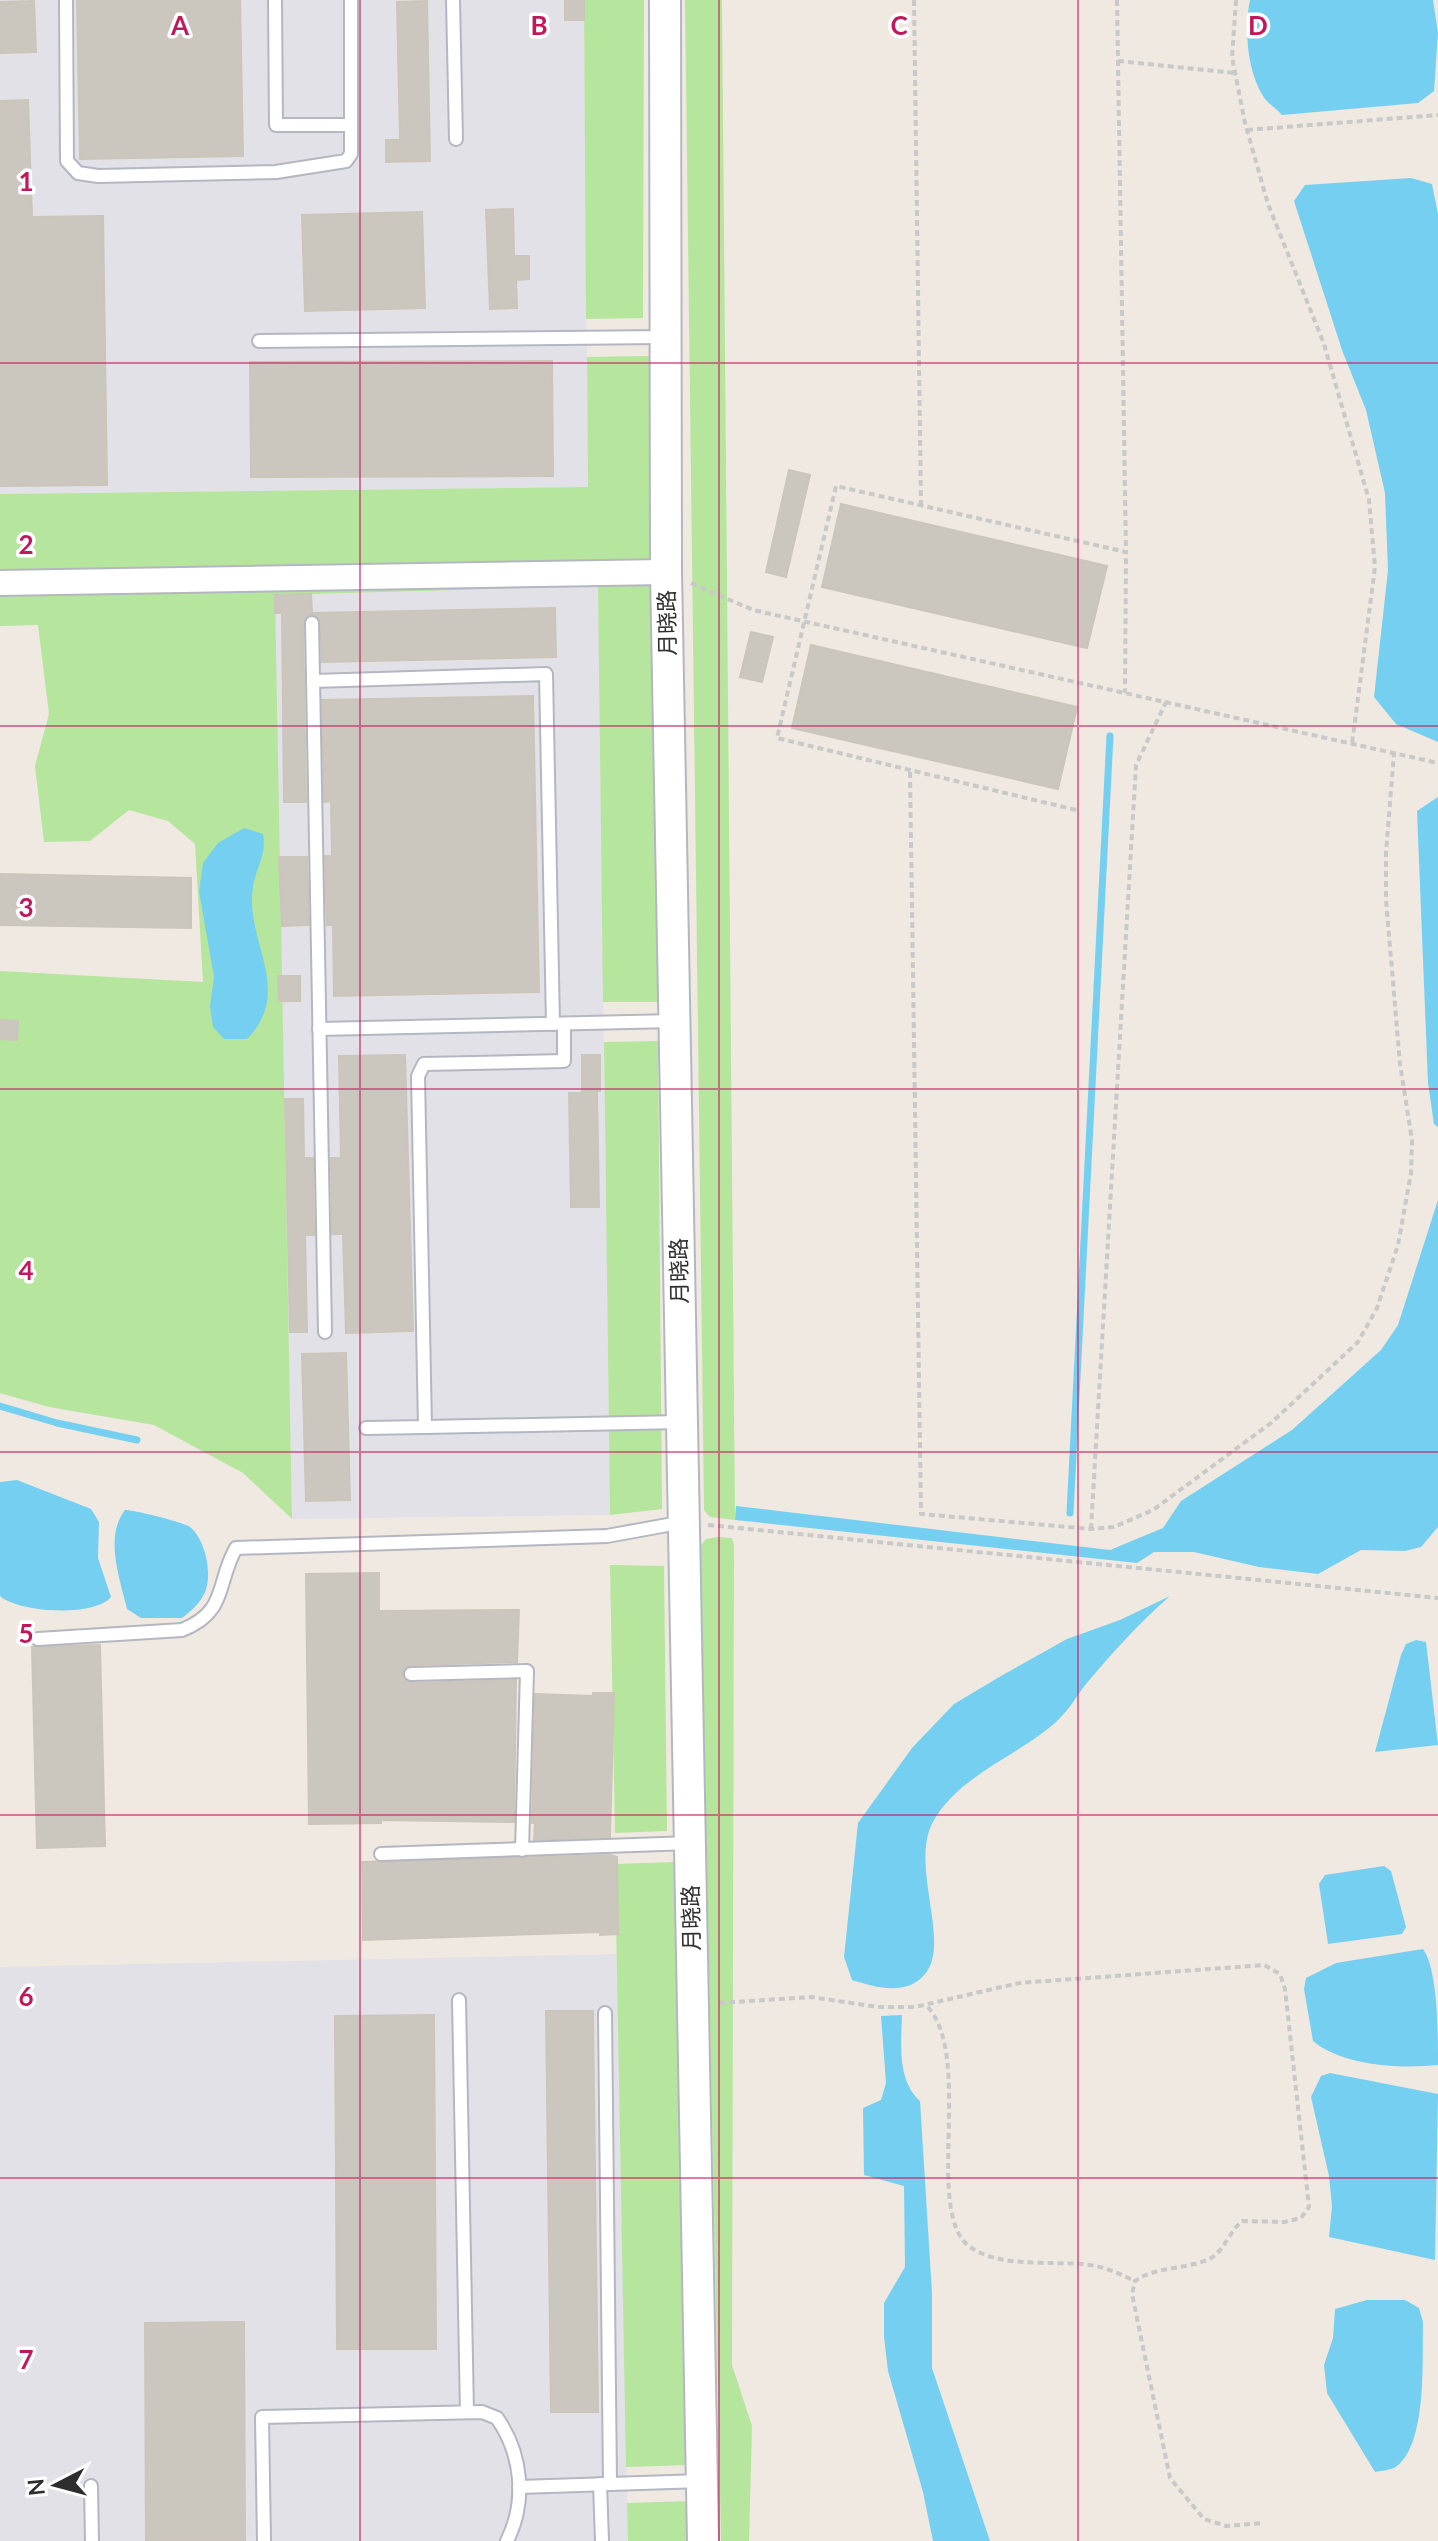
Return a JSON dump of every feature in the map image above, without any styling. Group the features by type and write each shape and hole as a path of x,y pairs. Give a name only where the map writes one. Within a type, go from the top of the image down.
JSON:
{"street":[{"name":"月晓路","path":"665,0 666,572 703,2541"},
{"path":"0,583 666,572"}],"lane":[{"path":"66,0 67,161 78,173 98,176 276,172 337,165 346,161 351,154 351,0"},
{"path":"275,0 276,125 351,125"},
{"path":"453,0 456,139"},
{"path":"259,341 666,337"},
{"path":"312,623 325,1332"},
{"path":"313,681 546,674 558,1024 564,1061 424,1064 418,1076 425,1427"},
{"path":"319,1029 674,1021"},
{"path":"366,1428 682,1422"},
{"path":"38,1639 182,1630 194,1625 208,1615 222,1595 236,1548 607,1536 684,1522"},
{"path":"411,1674 527,1671 522,1850"},
{"path":"381,1854 690,1843"},
{"path":"459,2000 467,2412"},
{"path":"602,2541 605,2484 605,2013"},
{"path":"264,2541 262,2417 467,2412 482,2412 497,2418 507,2432 517,2457 519,2487 516,2520 507,2541"},
{"path":"519,2487 702,2481"},
{"path":"91,2486 92,2541"}],"path":[{"path":"914,0 921,505"},
{"path":"1117,0 1126,552 1125,693"},
{"path":"1236,0 1232,57 1247,130 1268,204 1324,344 1369,500 1374,579 1352,744"},
{"path":"1118,61 1235,73"},
{"path":"1247,130 1438,115"},
{"path":"1076,810 777,738 836,486 1126,552"},
{"path":"666,572 753,610 1438,763"},
{"path":"1091,1529 1136,765 1166,702"},
{"path":"910,772 921,1514 1091,1529 1114,1527 1153,1510 1271,1423 1358,1342 1377,1308 1398,1245 1411,1173 1412,1140 1400,1064 1386,900 1386,853 1394,753"},
{"path":"684,1522 1438,1598"},
{"path":"693,2004 811,1997 878,2007 927,2006 989,1988 1019,1983 1264,1965 1280,1974 1285,1989 1309,2207 1301,2218 1284,2222 1242,2221 1212,2258 1146,2273 1135,2281 1132,2294 1159,2410 1170,2478 1204,2519 1226,2526 1264,2523"},
{"path":"927,2006 939,2020 947,2051 952,2216 967,2245 985,2255 1091,2265 1135,2281"}],"shaded area":[{"path":"0,0 584,0 588,487 0,494"},
{"path":"598,586 610,1515 292,1519 274,595"},
{"path":"617,1954 628,2541 0,2541 0,1967"}],"green space":[{"path":"584,0 644,0 643,318 586,319"},
{"path":"685,0 722,0 735,1520 710,1517 704,1510"},
{"path":"649,356 658,1002 603,1002 598,586 275,595 292,1519 243,1473 154,1425 49,1407 0,1393 0,971 203,982 195,844 168,821 129,810 90,841 44,842 35,766 49,714 38,625 0,626 0,494 588,487 587,357"},
{"path":"658,1041 662,1509 610,1515 604,1042"},
{"path":"732,1538 734,1545 732,2365 752,2426 749,2541 721,2541 700,1546 706,1539"},
{"path":"610,1565 664,1566 667,1831 615,1833"},
{"path":"676,1862 688,2465 626,2467 615,1864"},
{"path":"691,2501 692,2541 628,2541 627,2503"}],"water":[{"path":"1250,0 1433,0 1438,33 1434,91 1418,103 1282,115 1265,99 1253,74 1247,36"},
{"path":"1411,178 1432,184 1438,214 1438,742 1396,724 1374,697 1388,570 1385,493 1366,410 1342,350 1294,201 1305,185"},
{"path":"1438,797 1438,1127 1434,1124 1428,1083 1417,811"},
{"path":"244,828 263,834 264,848 253,887 252,907 268,983 267,1002 261,1021 247,1039 224,1039 213,1027 210,1006 214,977 199,891 203,863 218,843"},
{"path":"1438,1200 1438,1527 1421,1547 1405,1551 1361,1550 1318,1574 1259,1567 1194,1552 1154,1552 1137,1563 735,1520 736,1506 1110,1550 1163,1528 1181,1501 1292,1430 1381,1350 1398,1325"},
{"path":"17,1480 91,1509 99,1522 98,1558 111,1597 90,1608 57,1610 23,1606 0,1596 0,1482"},
{"path":"125,1510 186,1525 196,1533 207,1560 208,1579 199,1602 182,1618 141,1618 127,1609 115,1545 115,1533"},
{"path":"1170,1596 1116,1649 1056,1722 959,1790 934,1820 927,1838 925,1858 934,1943 932,1960 925,1974 909,1986 900,1988 852,1980 844,1957 858,1823 912,1748 954,1704 1001,1676 1067,1639 1120,1620"},
{"path":"1416,1640 1426,1642 1438,1745 1375,1752 1401,1655 1406,1644"},
{"path":"1384,1866 1391,1871 1406,1927 1402,1934 1328,1944 1319,1884 1325,1875"},
{"path":"1423,1949 1434,1986 1438,2065 1407,2066 1356,2061 1313,2041 1304,1989 1306,1978 1336,1963"},
{"path":"902,2015 904,2072 907,2083 920,2101 932,2293 932,2368 990,2541 933,2541 923,2492 888,2371 884,2303 905,2267 904,2186 864,2175 863,2108 881,2100 886,2083 881,2016"},
{"path":"1330,2073 1438,2094 1435,2260 1329,2237 1332,2206 1329,2176 1311,2097 1321,2076"},
{"path":"1367,2300 1405,2300 1419,2308 1423,2322 1421,2401 1413,2442 1394,2468 1375,2472 1327,2393 1324,2365 1333,2338 1335,2309"}],"building":[{"path":"77,0 240,0 243,156 80,159"},
{"path":"565,0 584,0 584,20 565,20"},
{"path":"34,1 36,52 0,53 0,2"},
{"path":"427,1 430,161 386,162 386,140 400,140 397,2"},
{"path":"28,100 32,217 103,216 107,485 0,486 0,101"},
{"path":"513,209 514,256 529,256 529,279 516,280 517,308 490,309 486,210"},
{"path":"422,212 425,308 305,311 302,215"},
{"path":"552,361 553,476 251,477 250,362"},
{"path":"789,470 810,475 786,577 766,572"},
{"path":"841,504 1107,566 1087,648 822,587"},
{"path":"311,594 312,613 555,608 556,657 322,662 320,619 308,615 303,623 306,802 284,802 282,613 275,613 275,595"},
{"path":"751,632 773,637 762,682 740,677"},
{"path":"811,645 1077,707 1058,789 792,728"},
{"path":"533,696 539,992 334,996 333,925 327,925 325,856 332,856 331,801 324,802 322,700"},
{"path":"279,857 307,857 309,925 282,926"},
{"path":"0,874 191,878 191,928 0,925"},
{"path":"278,976 300,976 300,1001 279,1001"},
{"path":"0,1020 18,1021 17,1040 0,1039"},
{"path":"405,1055 413,1331 346,1333 343,1234 332,1234 331,1158 341,1158 339,1056"},
{"path":"582,1055 600,1055 600,1091 582,1091"},
{"path":"569,1093 597,1093 599,1207 571,1207"},
{"path":"285,1099 303,1099 304,1158 313,1158 314,1235 305,1235 307,1332 290,1332"},
{"path":"346,1353 350,1500 306,1501 302,1354"},
{"path":"379,1573 379,1611 519,1610 517,1662 411,1665 402,1673 411,1683 516,1680 514,1822 381,1820 381,1823 309,1824 306,1574"},
{"path":"100,1645 105,1846 37,1848 32,1647"},
{"path":"593,1693 614,1693 610,1837 534,1840 535,1694 593,1696"},
{"path":"617,1857 618,1934 600,1935 600,1932 363,1940 362,1862"},
{"path":"546,2011 593,2011 598,2412 551,2412"},
{"path":"434,2015 436,2349 337,2349 335,2016"},
{"path":"244,2322 245,2541 146,2541 145,2323"}],"waterway":[{"path":"1070,1513 1110,736"},
{"path":"0,1406 57,1423 137,1440"}]}
